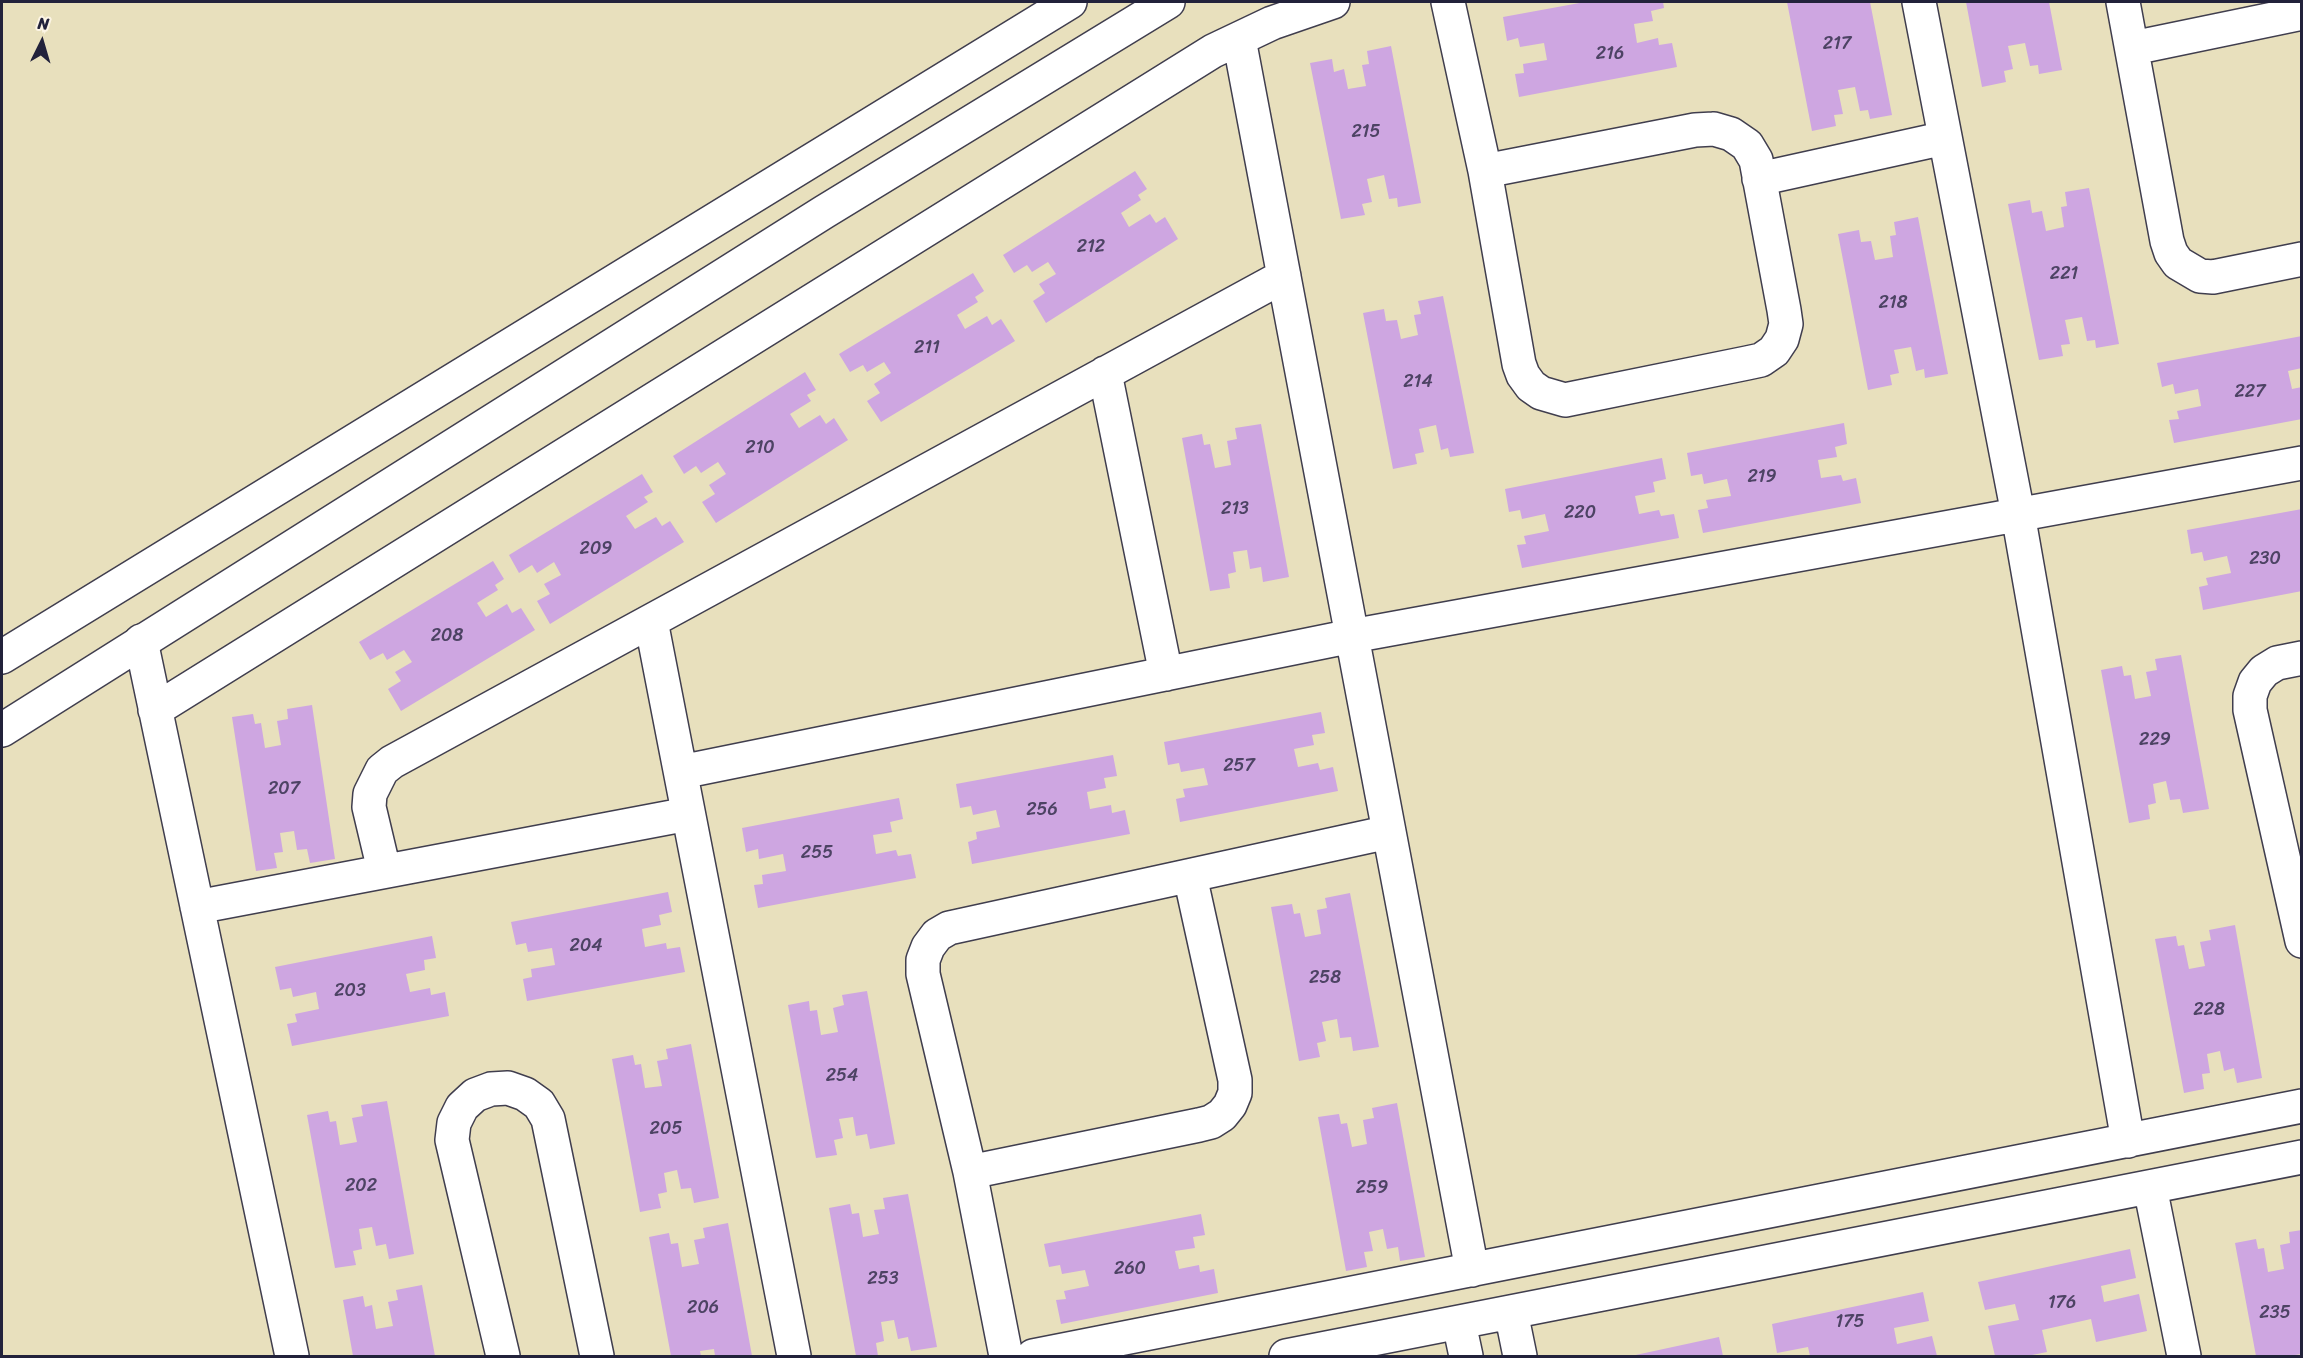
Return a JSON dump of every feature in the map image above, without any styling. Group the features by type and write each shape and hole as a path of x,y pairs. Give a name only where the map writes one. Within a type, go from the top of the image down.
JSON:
{"street":[{"path":"2,657 1070,2"},
{"path":"2,730 824,212 1168,2"},
{"path":"155,710 1213,51 1272,23 1333,2"},
{"path":"1448,2 1485,171 1519,363 1523,375 1531,386 1553,398 1565,400 1761,360 1774,351 1782,339 1786,324 1756,160 1746,144 1731,134 1714,129 1695,130 1485,171"},
{"path":"1919,2 2018,514 2128,1141"},
{"path":"2124,2 2167,241 2178,263 2200,276 2213,277 2301,259"},
{"path":"2133,48 2301,13"},
{"path":"1239,39 1472,1270"},
{"path":"1759,179 1945,138"},
{"path":"384,870 369,807 370,794 382,770 403,755 1284,276"},
{"path":"1106,373 1166,674"},
{"path":"681,772 1352,636 2301,463"},
{"path":"651,621 794,1356"},
{"path":"141,642 292,1356"},
{"path":"2301,658 2277,663 2264,671 2255,682 2250,696 2250,710 2297,900 2301,941"},
{"path":"197,907 688,814"},
{"path":"1006,1356 970,1172 923,974 923,960 928,947 937,935 949,928 1389,832"},
{"path":"970,1172 1211,1122 1222,1115 1230,1105 1235,1093 1235,1080 1190,876"},
{"path":"502,1356 452,1140 454,1123 462,1107 475,1095 491,1089 508,1088 525,1094 538,1104 548,1119 597,1356"},
{"path":"1033,1356 2301,1106"},
{"path":"1286,1356 2301,1157"},
{"path":"2150,1187 2184,1356"},
{"path":"1511,1312 1520,1356"},
{"path":"1460,1323 1466,1356"}],"building":[{"path":"1585,2 1663,2 1664,8 1651,11 1653,21 1634,24 1637,43 1658,38 1659,45 1672,43 1677,67 1519,97 1515,74 1524,73 1523,64 1547,60 1544,43 1520,47 1518,38 1507,41 1503,17"},
{"path":"1787,2 1870,2 1892,115 1870,119 1868,110 1860,111 1855,87 1838,90 1843,114 1834,115 1836,126 1812,131"},
{"path":"1966,2 2049,2 2062,70 2039,74 2038,65 2030,66 2025,43 2008,46 2013,69 2004,71 2006,82 1982,87"},
{"path":"1391,46 1421,203 1398,207 1397,198 1389,199 1384,175 1367,179 1372,202 1362,204 1365,215 1341,219 1310,63 1332,59 1334,72 1344,69 1348,89 1366,86 1362,65 1369,64 1367,51"},
{"path":"1135,171 1147,189 1138,195 1141,200 1121,213 1129,227 1150,214 1156,223 1165,217 1178,239 1046,323 1033,301 1045,293 1039,284 1056,274 1048,262 1032,272 1027,265 1014,273 1003,255"},
{"path":"2089,188 2119,344 2096,348 2095,340 2087,341 2082,317 2065,320 2070,344 2061,345 2063,356 2039,360 2008,204 2030,200 2032,213 2042,211 2046,231 2064,227 2061,207 2067,206 2065,192"},
{"path":"1918,217 1948,374 1925,378 1924,369 1916,371 1911,347 1894,350 1899,373 1890,375 1892,385 1868,390 1838,234 1859,230 1861,242 1871,241 1875,260 1893,257 1890,236 1896,235 1894,222"},
{"path":"973,273 984,291 975,297 978,302 957,315 965,329 987,316 992,325 1001,319 1015,341 881,422 867,401 880,393 874,384 891,373 884,362 867,372 863,365 850,372 839,354"},
{"path":"1443,296 1474,453 1450,457 1448,448 1441,450 1436,425 1419,429 1424,452 1415,454 1417,464 1393,469 1363,313 1384,309 1386,321 1397,320 1401,339 1418,335 1414,315 1421,314 1418,301"},
{"path":"2302,336 2302,368 2288,371 2292,389 2302,387 2302,419 2174,443 2169,420 2179,419 2177,411 2201,406 2198,389 2175,394 2173,384 2162,387 2157,363"},
{"path":"805,372 816,390 807,395 811,401 790,414 799,428 820,415 826,424 834,418 848,440 716,523 702,502 715,494 709,485 726,474 718,462 701,473 696,466 684,474 673,456"},
{"path":"1844,423 1847,444 1835,447 1837,457 1818,460 1821,478 1841,475 1843,481 1856,478 1861,503 1703,533 1698,510 1708,508 1706,500 1731,496 1727,479 1704,484 1702,474 1691,476 1687,453"},
{"path":"1261,424 1289,577 1263,582 1261,567 1250,569 1247,550 1233,552 1236,572 1228,574 1230,588 1210,591 1182,438 1202,434 1204,445 1210,444 1215,468 1231,465 1227,441 1237,439 1235,428"},
{"path":"1662,458 1666,479 1653,482 1655,492 1635,496 1639,514 1659,510 1661,516 1674,514 1679,538 1522,568 1517,545 1526,544 1524,536 1549,531 1545,514 1522,519 1520,510 1509,512 1505,489"},
{"path":"642,474 653,492 644,497 648,502 626,516 635,529 656,517 662,526 670,521 684,542 550,624 537,601 550,594 544,584 561,575 554,562 537,573 532,565 519,573 509,555"},
{"path":"2302,509 2302,591 2203,610 2199,587 2208,585 2206,578 2231,573 2227,556 2204,561 2202,552 2191,554 2187,530"},
{"path":"493,561 504,579 495,585 498,590 477,603 486,617 507,604 512,613 521,608 535,630 401,711 388,689 401,681 395,672 412,662 404,650 387,660 383,653 370,660 359,642"},
{"path":"2181,655 2209,809 2183,813 2180,799 2170,800 2166,781 2153,784 2156,803 2148,805 2150,819 2129,823 2101,670 2122,666 2124,676 2131,675 2135,699 2151,696 2146,672 2157,670 2155,659"},
{"path":"312,705 335,859 310,863 307,849 297,850 294,831 280,833 283,852 274,853 277,868 256,871 232,717 253,714 255,724 261,723 265,748 281,745 277,721 288,719 287,709"},
{"path":"1321,712 1325,733 1312,735 1314,745 1294,749 1298,767 1318,763 1320,770 1333,767 1338,791 1180,822 1176,799 1185,797 1183,789 1208,785 1204,768 1181,772 1179,763 1168,765 1164,742"},
{"path":"1113,755 1117,776 1104,778 1106,788 1087,792 1090,809 1111,805 1112,813 1125,810 1130,834 972,864 968,842 977,839 976,832 1000,827 996,810 973,815 971,806 960,808 956,784"},
{"path":"899,798 903,819 890,822 892,832 873,835 876,854 896,850 898,856 911,854 916,878 758,908 754,885 763,884 762,875 786,871 783,854 759,859 758,849 746,852 742,828"},
{"path":"668,892 672,912 659,915 661,925 642,929 645,947 666,943 667,949 680,947 685,972 527,1001 523,979 532,977 531,969 555,965 552,948 528,952 526,943 516,945 511,922"},
{"path":"1350,893 1379,1047 1353,1051 1351,1037 1340,1038 1337,1019 1322,1022 1326,1041 1317,1043 1320,1057 1299,1061 1271,907 1292,904 1294,914 1300,913 1305,937 1321,934 1317,910 1327,908 1325,898"},
{"path":"2235,925 2262,1078 2237,1083 2234,1068 2224,1071 2220,1051 2207,1054 2210,1073 2202,1074 2204,1089 2184,1093 2155,939 2176,936 2178,946 2184,945 2189,969 2205,966 2200,942 2211,940 2209,930"},
{"path":"432,936 436,958 424,960 425,970 406,974 410,992 430,988 431,995 445,992 449,1016 292,1046 287,1024 297,1022 295,1014 319,1009 316,992 293,997 291,988 280,990 275,967"},
{"path":"867,991 895,1144 870,1149 867,1134 856,1136 853,1117 839,1119 843,1138 834,1140 837,1155 816,1158 788,1005 809,1001 810,1011 817,1010 821,1035 838,1032 833,1008 844,1005 842,995"},
{"path":"691,1044 719,1198 694,1203 691,1188 681,1189 677,1170 664,1173 667,1192 658,1194 661,1208 640,1212 612,1059 633,1055 635,1065 641,1064 645,1088 662,1086 657,1061 668,1059 666,1049"},
{"path":"387,1101 414,1254 389,1259 386,1244 376,1246 372,1227 359,1229 362,1249 353,1251 356,1265 335,1268 307,1115 328,1111 330,1122 336,1121 340,1145 357,1142 352,1118 363,1116 361,1105"},
{"path":"1397,1103 1425,1257 1400,1261 1398,1247 1387,1249 1383,1229 1369,1232 1373,1251 1364,1252 1367,1267 1346,1271 1318,1117 1339,1114 1341,1124 1347,1123 1352,1147 1367,1144 1363,1120 1374,1118 1372,1108"},
{"path":"908,1194 937,1347 911,1351 908,1337 898,1339 894,1320 881,1322 884,1341 876,1343 878,1356 856,1356 829,1208 850,1204 852,1214 859,1213 863,1237 879,1234 874,1210 885,1209 883,1198"},
{"path":"1201,1214 1205,1235 1193,1237 1195,1248 1175,1251 1179,1269 1199,1265 1200,1272 1214,1269 1218,1293 1061,1324 1056,1300 1066,1299 1064,1291 1089,1286 1085,1270 1062,1274 1060,1265 1049,1267 1044,1244"},
{"path":"728,1223 752,1356 715,1356 714,1349 700,1351 701,1356 671,1356 649,1237 669,1233 671,1244 678,1243 682,1267 699,1264 694,1240 705,1238 703,1228"},
{"path":"2302,1230 2302,1354 2256,1356 2235,1243 2256,1239 2258,1249 2264,1248 2268,1272 2284,1269 2280,1245 2290,1243 2289,1232"},
{"path":"2130,1249 2136,1278 2101,1286 2104,1302 2139,1294 2147,1331 2096,1342 2091,1319 2042,1330 2047,1352 2027,1356 1995,1356 1988,1326 2019,1320 2015,1304 1985,1310 1978,1282"},
{"path":"422,1285 435,1356 353,1356 343,1300 363,1296 365,1307 372,1305 376,1329 393,1326 388,1302 398,1300 396,1290"},
{"path":"1923,1292 1929,1321 1894,1328 1897,1344 1932,1336 1937,1356 1810,1356 1808,1347 1777,1353 1772,1324"},
{"path":"1719,1337 1723,1356 1631,1356"}]}
